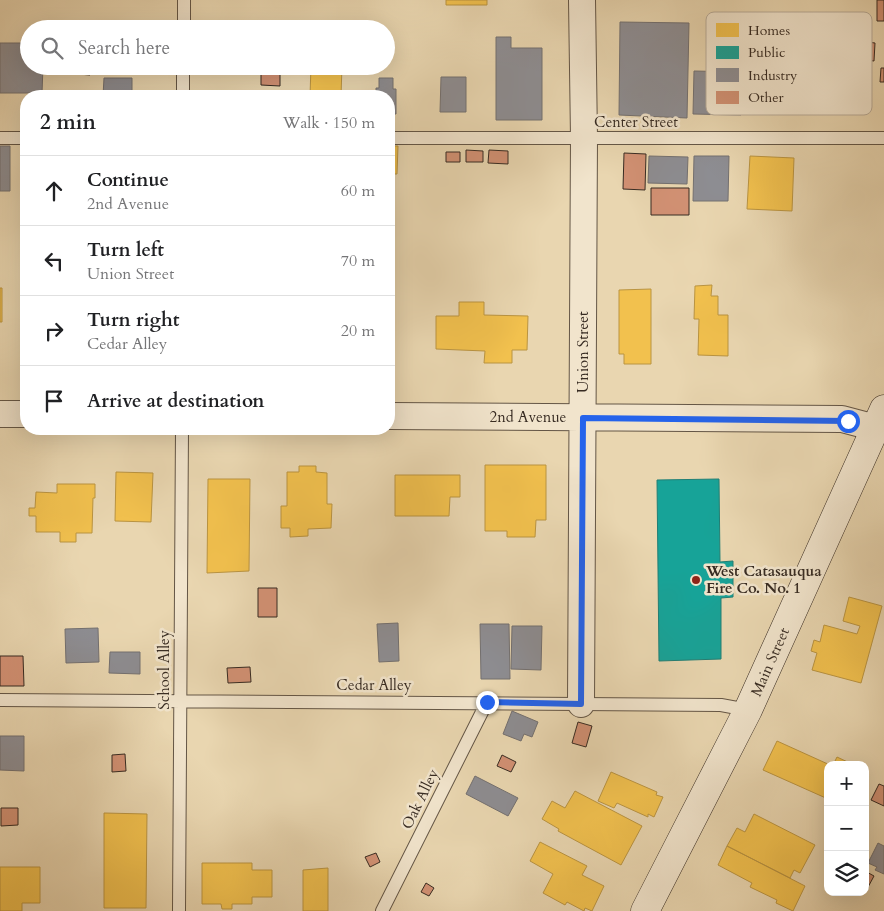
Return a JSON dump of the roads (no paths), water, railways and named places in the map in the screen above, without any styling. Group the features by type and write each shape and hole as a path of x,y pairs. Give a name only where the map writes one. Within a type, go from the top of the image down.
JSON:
{"main road":[{"name":"Main Street","path":"645,911 748,710 880,418"}],"street":[{"name":"Union Street","path":"581,704 584,138 582,0"},
{"path":"0,414 20,414"},
{"name":"2nd Avenue","path":"395,416 842,420 880,418"}],"lane":[{"path":"184,0 184,20"},
{"path":"183,75 183,90"},
{"path":"0,138 20,138"},
{"name":"Center Street","path":"395,138 884,138"},
{"name":"School Alley","path":"179,911 182,435"},
{"name":"Cedar Alley","path":"0,700 721,704 748,710"},
{"name":"Oak Alley","path":"382,911 487,702"}],"place":[{"name":"West Catasauqua Fire Co. No. 1","path":"696,580"}]}
